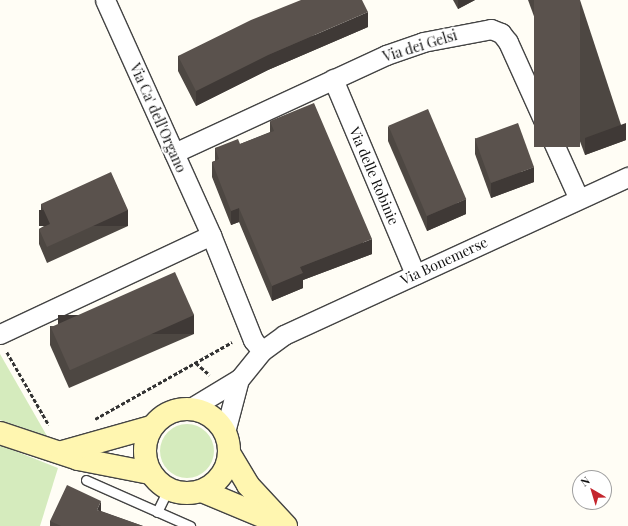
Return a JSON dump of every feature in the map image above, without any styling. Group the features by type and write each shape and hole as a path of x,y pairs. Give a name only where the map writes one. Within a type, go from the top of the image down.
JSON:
{"main road":[{"path":"57,453 151,427 168,412 191,408 205,412 225,432 230,453 248,486 286,526"},
{"path":"150,473 144,450 151,427"},
{"path":"0,433 57,453 150,473 168,489 187,493 202,491 286,526"},
{"path":"202,491 221,476 230,453"}],"street":[{"name":"Via Ca' dell'Organo","path":"105,0 210,235 253,340 262,351"},
{"name":"Via dei Gelsi","path":"174,154 334,79 423,42 477,29 501,33 579,199"},
{"name":"Via delle Robinie","path":"334,79 415,274"},
{"name":"Via Bonemerse","path":"262,351 284,336 415,274 628,177"},
{"path":"0,334 210,235"},
{"path":"191,408 239,379 262,351"},
{"path":"225,432 239,379"}],"lane":[{"path":"86,480 190,526"},
{"path":"157,512 168,489"}],"green space":[{"path":"0,354 47,436 0,420"},
{"path":"187,424 197,426 206,432 212,441 214,451 212,461 206,470 197,476 187,478 177,476 168,470 162,461 160,451 162,441 168,432 177,426"},
{"path":"0,445 58,468 40,526 0,526"}],"building":[{"path":"301,0 362,0 368,12 268,55 196,91 178,56 251,20"},
{"path":"534,0 580,0 580,147 534,147"},
{"path":"314,103 372,239 300,267 303,273 272,286 239,208 231,211 212,162 219,159 215,148 238,139 240,144 274,131 270,121"},
{"path":"428,109 466,199 427,216 388,126"},
{"path":"518,123 534,167 491,183 475,139"},
{"path":"111,172 128,210 47,247 39,229 50,224 41,204"},
{"path":"175,272 194,315 70,370 51,327"},
{"path":"67,485 101,501 97,510 143,526 61,526 50,521"}]}
